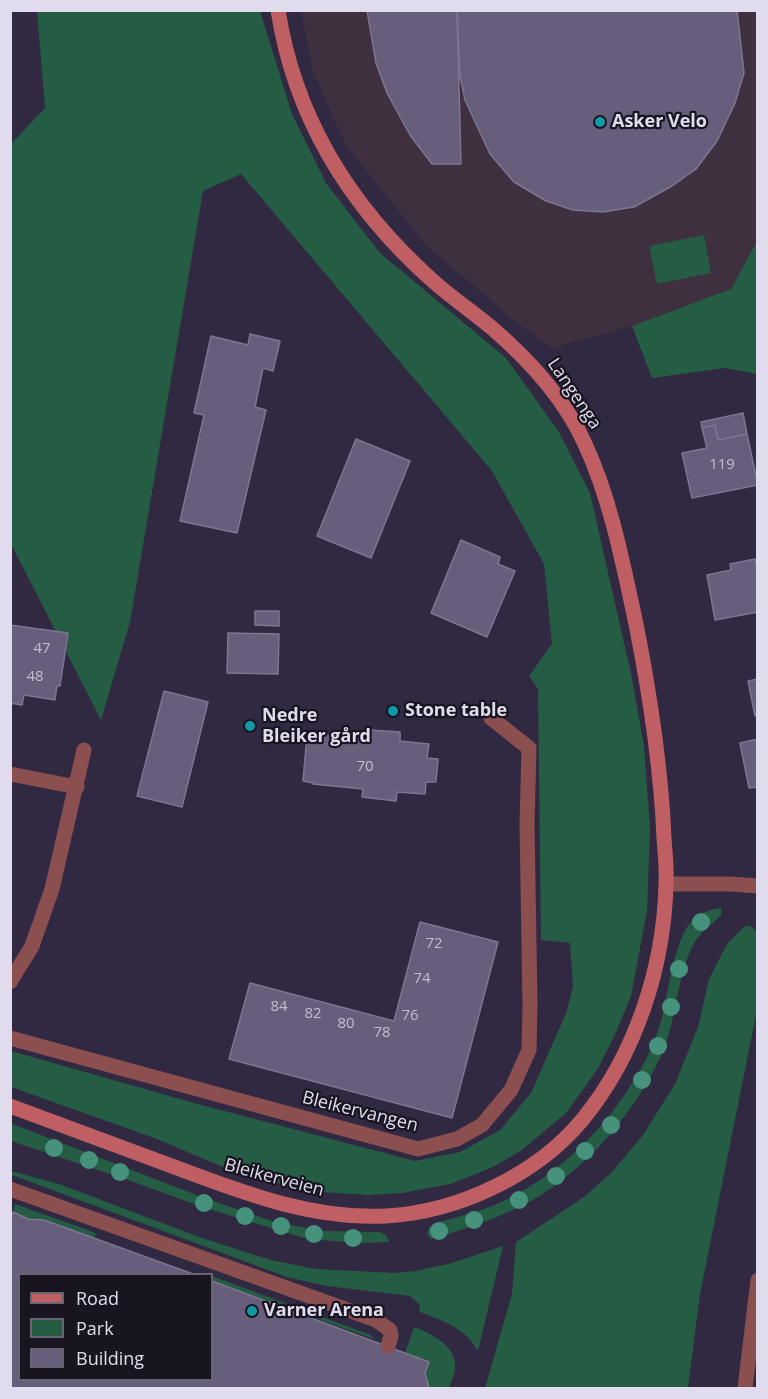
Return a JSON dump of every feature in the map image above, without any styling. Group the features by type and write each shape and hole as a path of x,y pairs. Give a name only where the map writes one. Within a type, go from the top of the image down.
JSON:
{"main road":[{"name":"Langenga","path":"278,10 281,31 303,105 350,190 385,234 434,281 494,330 530,364 561,403 584,441 604,494 626,579 647,678 662,779 666,884"},
{"name":"Bleikerveien","path":"10,1106 248,1195 299,1208 354,1216 390,1216 435,1208 473,1196 510,1178 549,1152 581,1121 607,1085 648,999 657,954 666,884"}],"street":[{"name":"Bleikervangen","path":"10,1038 418,1149 457,1139 482,1125 511,1090 529,1050 527,824 529,748 491,718"},
{"path":"10,982 32,946 52,888 84,750"},
{"path":"10,774 77,787"},
{"path":"666,884 758,886"},
{"path":"10,1189 376,1320 390,1330 388,1346"},
{"path":"745,1389 758,1280"}],"shaded area":[{"path":"301,11 757,11 756,243 731,289 632,326 552,348 520,325 427,246 346,145 313,72"}],"green space":[{"path":"37,11 260,11 292,114 326,183 380,253 506,358 559,432 590,493 631,673 644,746 650,828 647,911 631,996 597,1070 566,1113 522,1150 493,1167 451,1184 402,1193 368,1195 308,1191 237,1173 157,1139 11,1087 11,1051 194,1103 415,1161 460,1152 500,1130 531,1093 567,1011 573,986 570,943 541,940 538,689 529,676 552,644 544,564 492,471 241,174 203,191 130,622 101,720 11,544 10,145 45,108"},
{"path":"757,212 757,374 725,368 652,378 632,326 731,289 756,243"},
{"path":"704,235 711,273 657,284 649,246"},
{"path":"721,908 721,915 699,936 686,961 668,1037 658,1063 644,1088 607,1138 562,1181 537,1197 493,1218 431,1239 427,1234 429,1227 487,1208 526,1189 557,1168 597,1130 639,1073 651,1049 660,1025 673,965 683,935 690,923 699,915"},
{"path":"745,926 750,926 757,931 757,1010 700,1294 688,1388 485,1388 512,1294 516,1242 584,1197 611,1173 643,1135 675,1084 698,1027 709,979 727,944"},
{"path":"10,1123 199,1196 275,1222 322,1231 380,1232 386,1235 389,1242 361,1243 307,1239 202,1207 11,1141"},
{"path":"11,1171 59,1184 202,1238 271,1260 316,1269 394,1273 415,1271 452,1263 503,1246 478,1351 467,1336 460,1331 420,1312 419,1304 410,1296 327,1286 287,1277 12,1175"},
{"path":"15,1204 96,1233 94,1239 44,1220 28,1219 13,1212"},
{"path":"213,1276 371,1335 374,1339 213,1281"},
{"path":"414,1327 436,1337 452,1354 455,1370 449,1388 429,1388 425,1373 429,1362 405,1353"}],"building":[{"path":"367,10 457,10 461,164 432,164 410,135 387,93 376,63"},
{"name":"Asker Velo","path":"457,10 737,10 744,73 735,103 717,141 696,169 672,186 634,207 603,212 573,210 546,201 514,182 490,154 465,100 460,76"},
{"path":"250,334 280,341 273,371 263,368 255,407 266,410 237,533 180,521 204,415 194,413 211,336 248,345"},
{"path":"743,413 747,434 718,440 715,425 702,428 701,422"},
{"path":"715,425 718,440 747,434 758,485 692,498 682,453 707,448 702,428"},
{"path":"356,439 410,461 371,558 317,536"},
{"path":"461,540 500,557 498,564 515,571 487,637 431,613"},
{"path":"755,559 758,570 758,612 715,620 707,575 731,570 730,564"},
{"path":"255,611 279,611 279,626 255,625"},
{"path":"10,625 68,633 60,686 57,686 55,700 24,695 22,705 10,703"},
{"path":"228,633 279,634 278,674 227,673"},
{"path":"758,679 758,715 755,716 748,681"},
{"path":"164,691 208,702 182,807 137,796"},
{"name":"Nedre Bleiker gård","path":"371,730 400,732 400,741 429,744 427,758 438,759 436,782 426,782 425,794 397,792 396,801 362,797 363,789 303,781 307,735 370,738"},
{"path":"758,739 758,787 749,788 740,743"},
{"path":"420,922 498,942 452,1118 229,1059 250,983 394,1021"},
{"name":"Varner Arena","path":"13,1212 28,1219 44,1220 190,1273 18,1273 18,1381 213,1381 213,1281 429,1362 425,1373 429,1388 10,1388 10,1218"}],"place":[{"name":"Asker Velo","path":"600,122"},
{"name":"Stone table","path":"393,711"},
{"name":"Nedre Bleiker gård","path":"250,726"},
{"name":"Varner Arena","path":"252,1311"}]}
